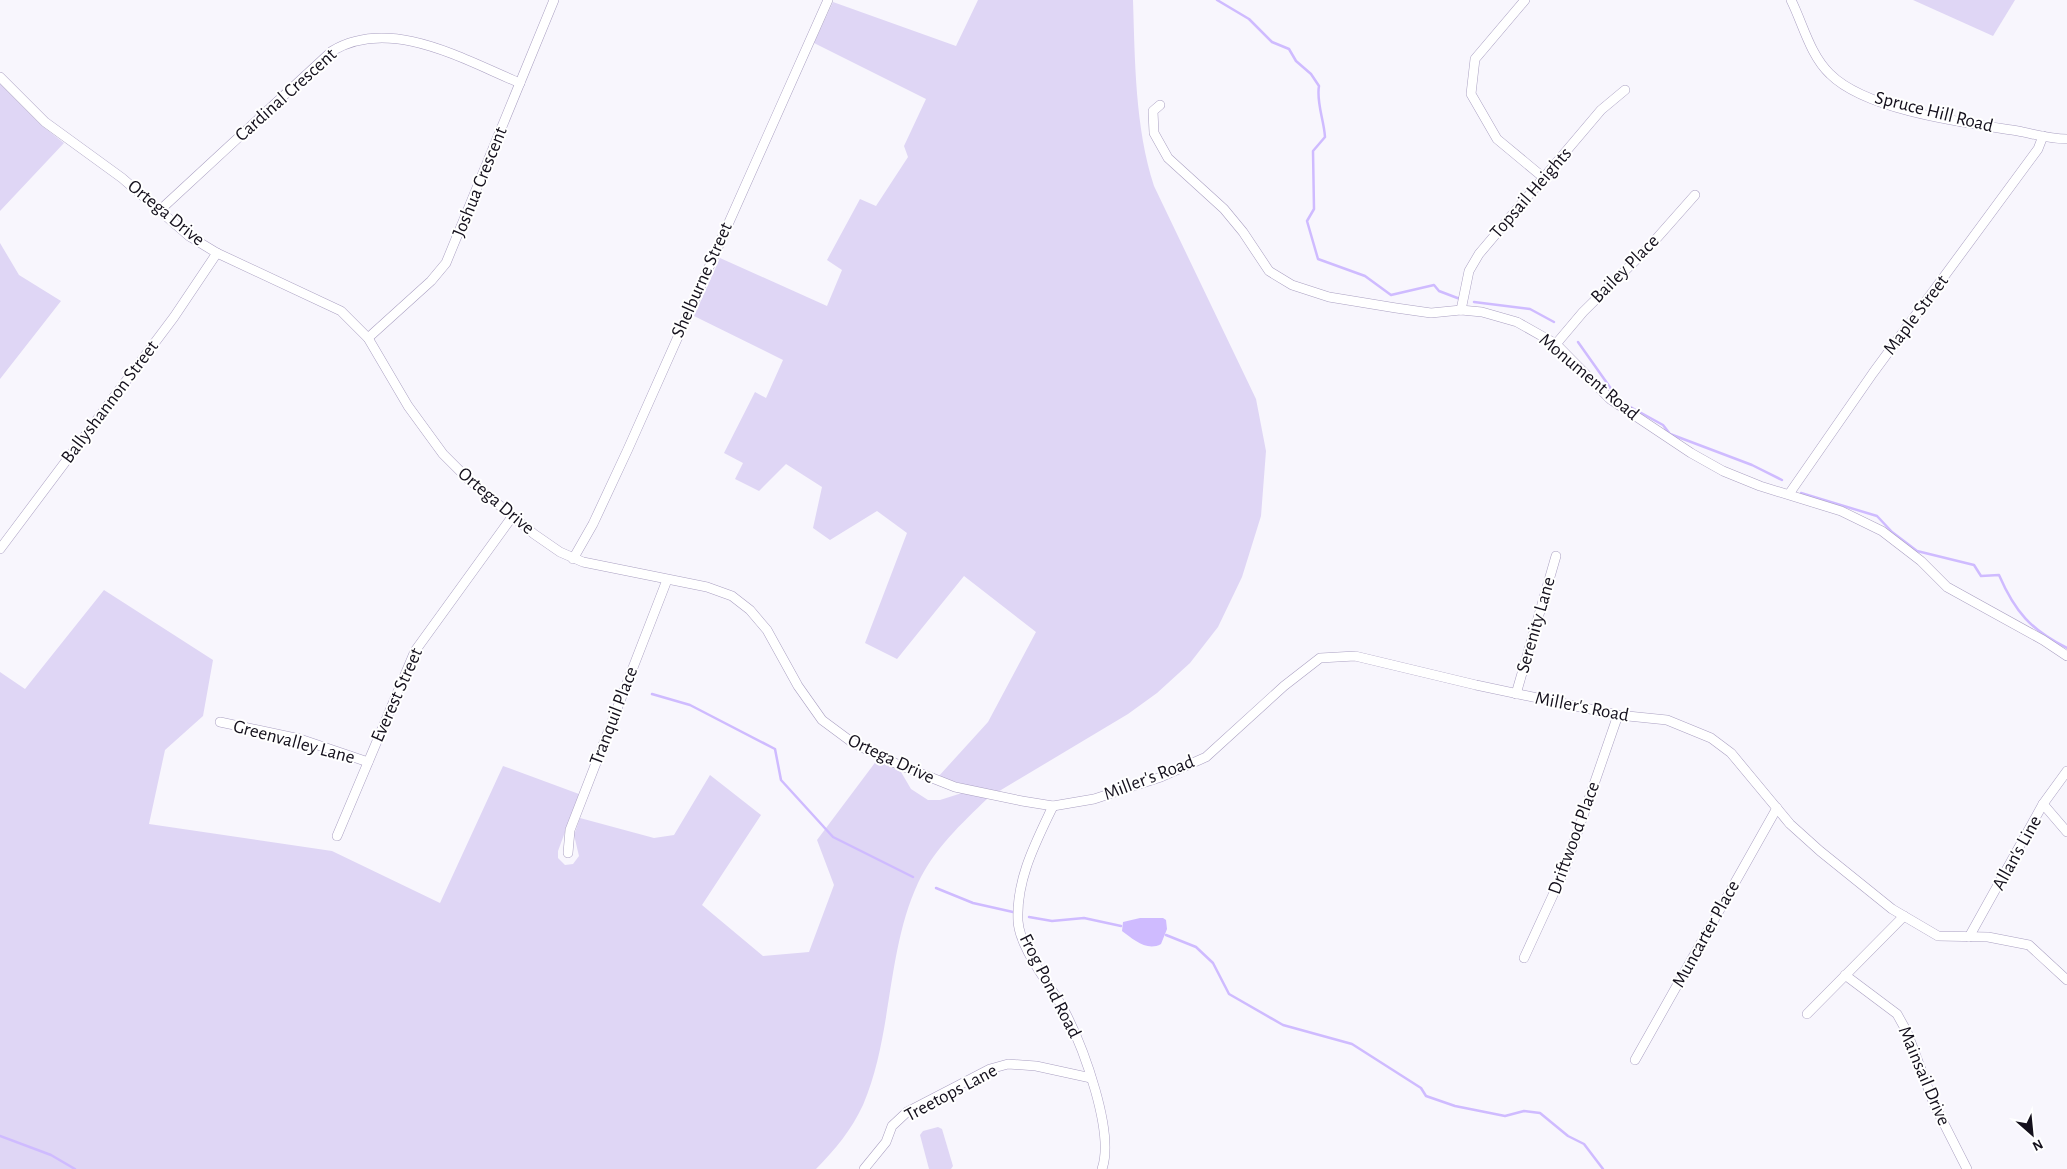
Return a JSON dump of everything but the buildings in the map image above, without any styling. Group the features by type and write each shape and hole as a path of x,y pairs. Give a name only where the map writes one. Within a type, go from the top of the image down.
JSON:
{"street":[{"name":"Joshua Crescent","path":"368,338 431,281 446,263 554,0"},
{"name":"Shelburne Street","path":"573,559 593,524 628,449 828,0"},
{"path":"1525,0 1475,59 1471,94 1497,139 1544,178"},
{"name":"Spruce Hill Road","path":"1791,0 1822,66 1847,87 1875,99 1932,115 2067,139"},
{"name":"Cardinal Crescent","path":"159,211 332,51 356,40 382,37 418,43 435,48 520,83"},
{"name":"Ortega Drive","path":"0,77 45,122 122,178 189,236 217,253 332,305 350,319 368,338 408,406 443,454 469,480 552,547 573,559 603,568 721,591 732,596 750,610 767,630 798,686 813,708 830,726 853,743 946,784 1053,806"},
{"name":"Topsail Heights","path":"1461,310 1469,271 1475,259 1601,110 1625,90"},
{"name":"Monument Road","path":"1160,106 1153,111 1154,133 1168,158 1224,209 1243,232 1268,271 1292,285 1329,297 1432,313 1461,310 1482,312 1511,319 1556,344 1610,399 1657,432 1722,471 1841,511 1882,531 1920,561 1947,587 2043,640 2067,656"},
{"name":"Maple Street","path":"1789,494 1873,373 2038,149 2043,136"},
{"name":"Bailey Place","path":"1556,344 1583,312 1650,247 1695,194"},
{"name":"Ballyshannon Street","path":"0,549 174,317 217,253"},
{"name":"Everest Street","path":"337,836 418,645 512,516"},
{"name":"Serenity Lane","path":"1516,694 1556,556"},
{"name":"Tranquil Place","path":"568,853 570,830 667,580"},
{"name":"Miller's Road","path":"1053,806 1094,799 1136,786 1206,757 1284,686 1320,658 1355,656 1516,694 1618,715 1667,720 1711,738 1731,753 1790,824 1820,851 1892,909 1938,936 1988,937 2029,945 2067,980"},
{"name":"Driftwood Place","path":"1524,958 1564,871 1618,715"},
{"name":"Greenvalley Lane","path":"220,722 300,739 368,762"},
{"name":"Allan's Line","path":"1969,937 2044,804 2067,771"},
{"path":"2044,804 2067,832"},
{"name":"Frog Pond Road","path":"1053,806 1023,872 1018,922 1024,943 1066,1012 1091,1078 1104,1125 1102,1169"},
{"name":"Muncarter Place","path":"1635,1060 1777,808"},
{"path":"1807,1014 1904,916"},
{"name":"Mainsail Drive","path":"1845,975 1897,1014 1908,1032 1934,1104 1967,1169"},
{"name":"Treetops Lane","path":"864,1169 886,1142 892,1126 907,1112 990,1069 1008,1064 1036,1066 1091,1078"}],"shaded area":[{"path":"978,0 1133,0 1137,94 1143,141 1154,186 1256,399 1266,451 1261,516 1242,577 1218,627 1190,663 1157,693 1128,714 996,793 938,777 988,722 1036,632 964,576 897,659 865,643 907,533 877,511 830,540 813,528 822,487 786,464 759,491 735,479 743,463 724,453 755,392 766,398 783,360 694,316 720,258 827,306 842,270 827,260 860,199 876,206 908,157 904,146 926,99 814,43 833,2 956,46"},
{"path":"1913,0 2015,0 1993,36"},
{"path":"0,84 41,125 64,143 0,211"},
{"path":"0,243 19,275 61,301 0,379"},
{"path":"104,590 213,660 203,716 165,750 149,824 332,851 440,903 503,766 579,794 558,851 558,858 565,865 573,864 579,856 574,835 580,818 654,838 674,835 710,775 761,815 702,905 763,956 809,952 834,885 817,840 877,760 901,772 911,789 928,800 940,800 962,793 988,798 958,827 940,848 918,883 900,937 880,1050 873,1078 859,1114 843,1139 816,1169 0,1169 0,672 25,689"},
{"path":"1140,918 1163,918 1166,920 1167,929 1161,944 1145,946 1122,931 1123,922"},
{"path":"938,1127 942,1129 953,1166 951,1169 929,1169 920,1135 923,1131"}],"waterway":[{"path":"1217,0 1249,19 1272,42 1289,49 1296,61 1311,74 1319,86 1318,92 1325,137 1313,151 1314,209 1307,221 1318,259 1365,276 1391,295 1434,285 1439,291 1460,299"},
{"path":"1474,302 1530,309 1554,322"},
{"path":"1578,342 1619,400"},
{"path":"1625,404 1663,425 1670,434 1752,465 1782,480"},
{"path":"1801,493 1877,516 1892,532 1917,551 1974,565 1981,576 1999,575 2011,599 2025,619 2043,634 2067,648"},
{"path":"652,694 690,705 775,749 781,780 833,837 913,877"},
{"path":"936,888 973,903 1013,912"},
{"path":"1029,917 1052,921 1084,918 1121,926"},
{"path":"1166,935 1196,947 1213,963 1229,994 1283,1025 1352,1044 1421,1088 1426,1096 1455,1106 1505,1116 1524,1111 1540,1113 1568,1136 1584,1144 1603,1169"},
{"path":"0,1136 51,1155 75,1169"}]}
